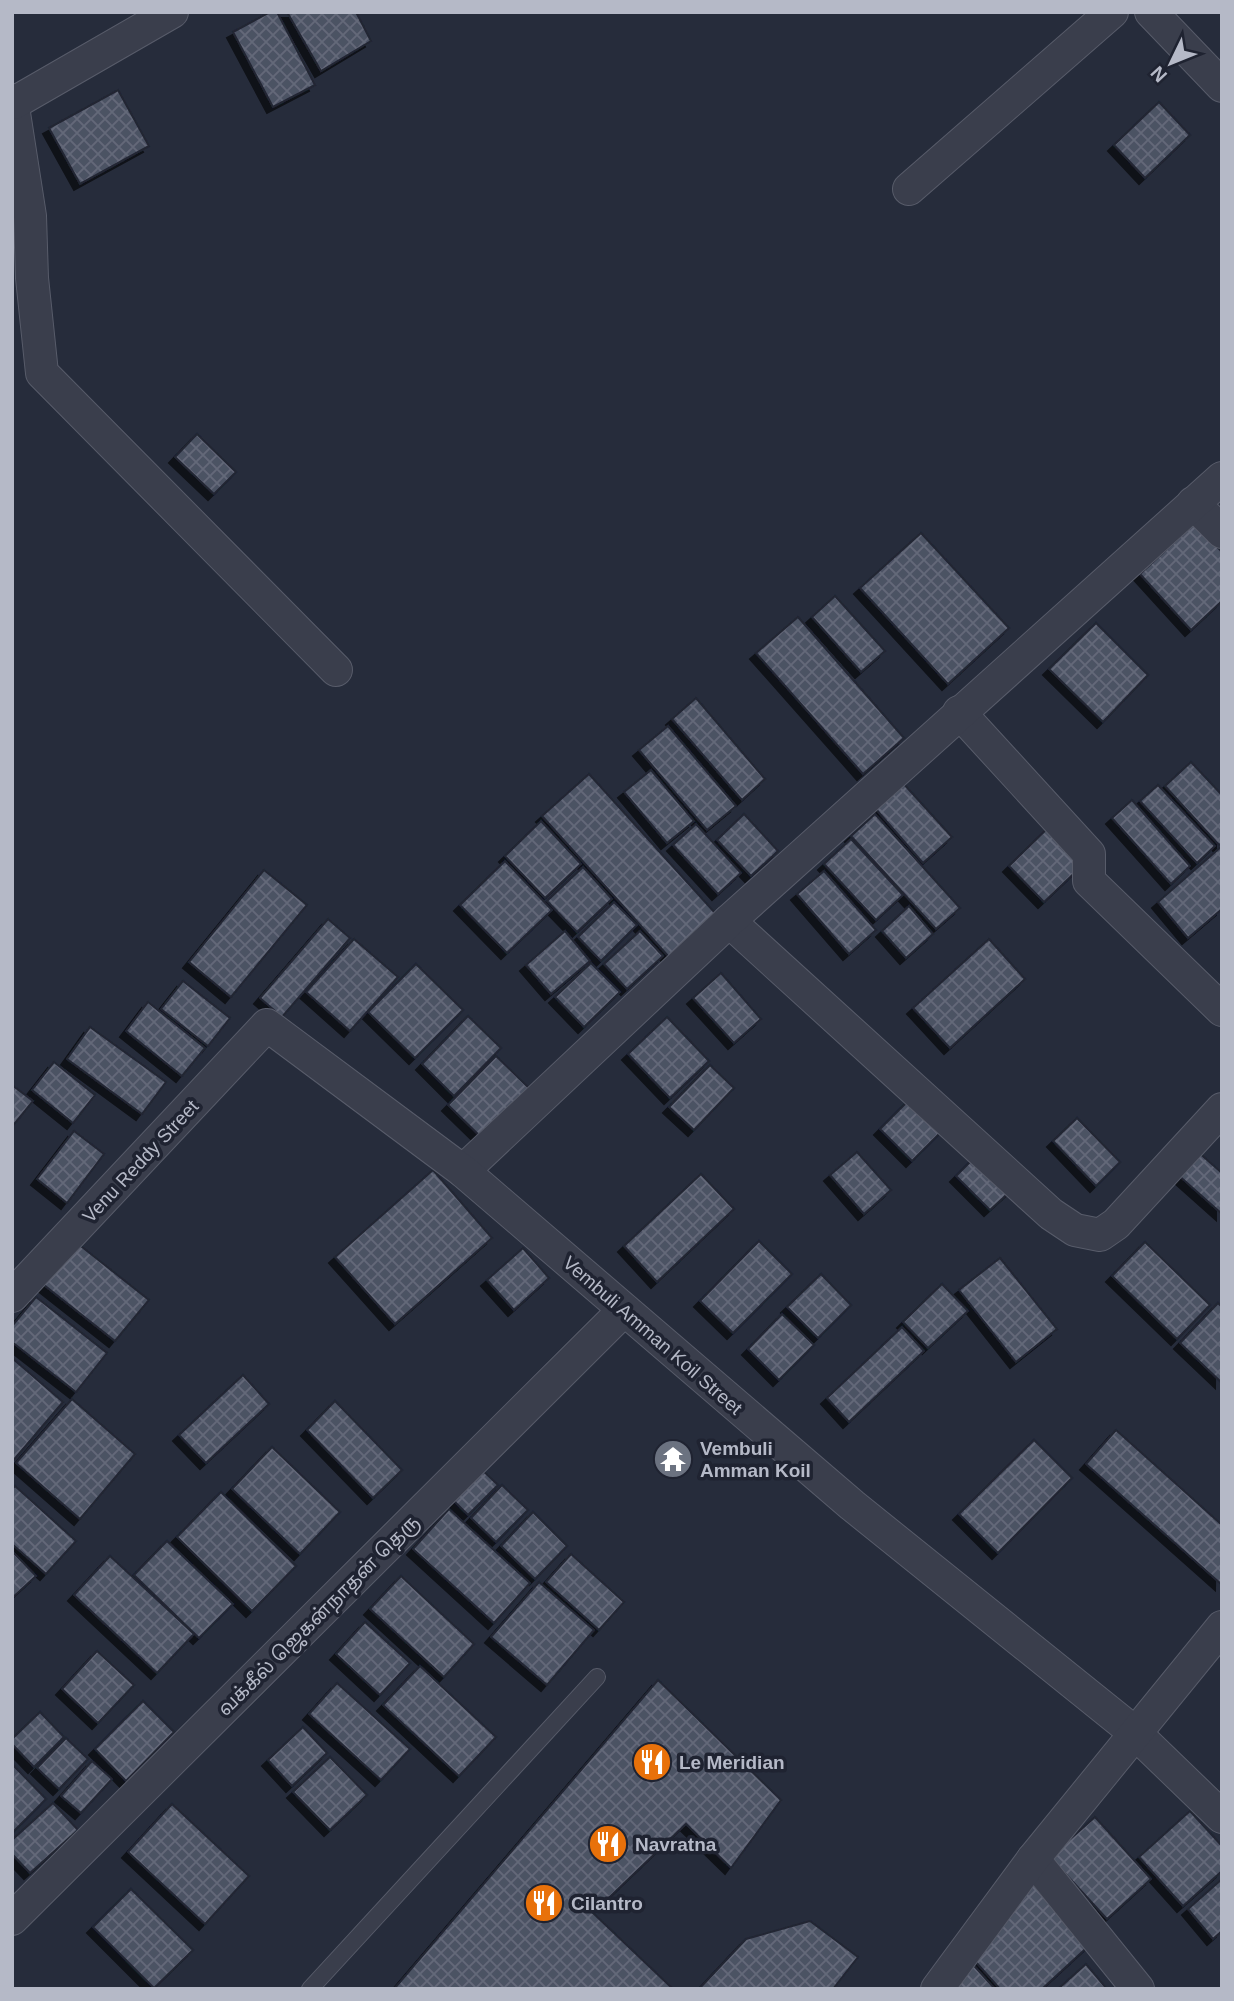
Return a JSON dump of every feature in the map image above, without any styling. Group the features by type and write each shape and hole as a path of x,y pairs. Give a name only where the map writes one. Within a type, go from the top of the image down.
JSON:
{"street":[{"path":"172,12 13,102 30,216 32,278 42,373 335,670"},
{"path":"909,189 1112,12"},
{"path":"1152,12 1222,86"},
{"path":"463,1171 729,921 1222,478"},
{"path":"1193,503 1222,532"},
{"path":"959,712 1089,855 1089,881 1222,1010"},
{"path":"729,921 1051,1214 1075,1230 1100,1234 1116,1224 1222,1109"},
{"name":"Vembuli Amman Koil Street","path":"267,1025 463,1171 852,1505 1134,1732 1222,1817"},
{"name":"Venu Reddy Street","path":"12,1296 267,1025"},
{"name":"வக்கீல் ஜெகன்நாதன் தெரு","path":"12,1919 624,1310"},
{"path":"937,1989 1033,1859 1222,1627"},
{"path":"1033,1859 1139,1989"}],"lane":[{"path":"310,1989 597,1677"}],"building":[{"path":"270,12 277,12 315,85 273,107 233,32"},
{"path":"287,12 356,12 371,41 321,71"},
{"path":"118,90 149,146 80,184 49,128"},
{"path":"1159,102 1190,135 1145,178 1114,145"},
{"path":"197,434 236,472 214,494 175,457"},
{"path":"1195,523 1222,552 1222,601 1191,630 1140,574"},
{"path":"921,533 1009,628 948,684 860,588"},
{"path":"835,596 885,651 861,672 812,617"},
{"path":"798,617 904,738 863,774 756,653"},
{"path":"1096,623 1148,675 1103,722 1049,669"},
{"path":"696,698 765,779 742,800 672,719"},
{"path":"668,726 736,806 707,830 639,750"},
{"path":"1191,762 1222,795 1222,843 1219,845 1165,786"},
{"path":"651,770 694,821 667,843 624,792"},
{"path":"589,774 716,914 669,957 542,816"},
{"path":"902,782 952,837 923,863 874,807"},
{"path":"1158,785 1215,846 1197,863 1140,801"},
{"path":"1132,800 1190,866 1171,884 1112,818"},
{"path":"744,814 778,851 751,876 717,840"},
{"path":"875,814 960,908 936,929 851,836"},
{"path":"541,821 581,864 545,898 505,856"},
{"path":"696,824 741,873 718,894 673,845"},
{"path":"1050,826 1085,863 1044,902 1009,866"},
{"path":"851,839 903,895 876,920 824,864"},
{"path":"1222,846 1222,909 1188,938 1158,902"},
{"path":"505,861 552,910 507,953 460,905"},
{"path":"583,867 612,899 577,932 547,901"},
{"path":"264,870 307,905 231,997 189,962"},
{"path":"824,871 876,930 849,954 797,894"},
{"path":"614,902 637,925 601,961 578,937"},
{"path":"909,906 933,934 906,958 882,931"},
{"path":"328,919 350,938 282,1017 260,998"},
{"path":"565,931 590,961 551,994 526,965"},
{"path":"640,931 663,956 627,989 604,964"},
{"path":"354,939 398,977 350,1031 306,992"},
{"path":"989,939 1025,979 950,1048 913,1008"},
{"path":"591,963 620,992 584,1027 555,997"},
{"path":"416,964 463,1010 415,1058 368,1012"},
{"path":"721,973 761,1019 734,1043 693,998"},
{"path":"183,981 230,1018 208,1046 161,1009"},
{"path":"148,1002 205,1048 182,1076 126,1031"},
{"path":"468,1016 501,1048 454,1096 422,1064"},
{"path":"667,1017 709,1061 670,1098 628,1054"},
{"path":"90,1027 166,1082 142,1114 67,1059"},
{"path":"496,1056 532,1091 484,1140 448,1105"},
{"path":"54,1062 95,1095 73,1123 32,1090"},
{"path":"710,1065 734,1088 694,1130 669,1107"},
{"path":"12,1085 33,1101 12,1127"},
{"path":"915,1094 947,1126 912,1161 880,1129"},
{"path":"1077,1118 1120,1162 1096,1186 1053,1141"},
{"path":"74,1131 104,1154 67,1203 37,1179"},
{"path":"1197,1151 1222,1173 1222,1214 1177,1174"},
{"path":"857,1152 891,1190 864,1214 830,1175"},
{"path":"979,1153 1014,1188 990,1210 956,1176"},
{"path":"433,1170 492,1238 395,1324 335,1257"},
{"path":"701,1174 734,1209 657,1282 624,1246"},
{"path":"759,1241 792,1274 733,1333 700,1301"},
{"path":"1145,1242 1210,1305 1177,1339 1112,1276"},
{"path":"77,1243 149,1300 115,1341 44,1285"},
{"path":"523,1248 549,1278 514,1310 487,1280"},
{"path":"1000,1258 1057,1329 1016,1362 959,1290"},
{"path":"821,1274 851,1305 818,1338 787,1307"},
{"path":"942,1284 968,1311 928,1348 903,1322"},
{"path":"36,1297 107,1353 76,1392 12,1342 12,1326"},
{"path":"1218,1303 1222,1307 1221,1382 1180,1343"},
{"path":"782,1314 814,1345 779,1380 748,1349"},
{"path":"902,1327 924,1351 849,1422 827,1398"},
{"path":"12,1358 63,1402 12,1462"},
{"path":"243,1375 269,1404 206,1463 179,1435"},
{"path":"72,1399 135,1454 80,1519 16,1463"},
{"path":"335,1401 402,1470 373,1498 307,1430"},
{"path":"1116,1430 1222,1525 1221,1584 1086,1464"},
{"path":"1034,1440 1072,1478 998,1553 959,1514"},
{"path":"272,1447 340,1512 300,1554 232,1489"},
{"path":"475,1463 498,1485 468,1515 446,1493"},
{"path":"502,1485 528,1510 496,1542 471,1518"},
{"path":"15,1486 76,1541 46,1574 12,1544 12,1489"},
{"path":"221,1492 296,1566 252,1611 177,1537"},
{"path":"449,1509 530,1583 494,1623 413,1549"},
{"path":"533,1512 567,1546 535,1579 501,1546"},
{"path":"167,1541 233,1604 199,1638 134,1575"},
{"path":"12,1551 36,1576 12,1598"},
{"path":"571,1554 624,1602 599,1630 546,1582"},
{"path":"110,1556 194,1634 157,1673 74,1595"},
{"path":"401,1576 474,1644 444,1677 370,1609"},
{"path":"539,1582 594,1630 547,1685 491,1637"},
{"path":"365,1622 410,1663 380,1695 336,1654"},
{"path":"97,1651 134,1685 98,1723 62,1689"},
{"path":"420,1666 496,1737 459,1776 383,1705"},
{"path":"658,1680 781,1800 731,1868 686,1824 593,1913 673,1989 394,1989"},
{"path":"337,1683 410,1749 381,1780 309,1714"},
{"path":"143,1701 174,1732 126,1781 95,1749"},
{"path":"40,1712 64,1737 34,1767 12,1744 12,1739"},
{"path":"303,1727 327,1753 292,1786 268,1760"},
{"path":"66,1738 88,1759 59,1789 37,1768"},
{"path":"330,1757 367,1795 330,1830 293,1792"},
{"path":"92,1761 112,1779 81,1813 61,1796"},
{"path":"12,1764 46,1799 12,1833"},
{"path":"53,1803 78,1830 30,1873 12,1854 12,1840"},
{"path":"172,1804 249,1876 205,1924 128,1852"},
{"path":"1190,1811 1222,1846 1222,1871 1183,1906 1139,1857"},
{"path":"1095,1817 1151,1879 1107,1919 1050,1857"},
{"path":"1033,1878 1094,1941 1042,1989 1000,1989 974,1960"},
{"path":"1222,1879 1222,1931 1213,1939 1188,1909"},
{"path":"131,1889 193,1950 154,1988 93,1927"},
{"path":"810,1921 858,1957 833,1989 699,1989 746,1939"},
{"path":"969,1960 995,1989 956,1989"},
{"path":"1086,1964 1107,1989 1058,1989"}],"place":[{"name":"Vembuli Amman Koil","path":"673,1459"},
{"name":"Le Meridian","path":"652,1762"},
{"name":"Navratna","path":"608,1844"},
{"name":"Cilantro","path":"544,1903"}]}
